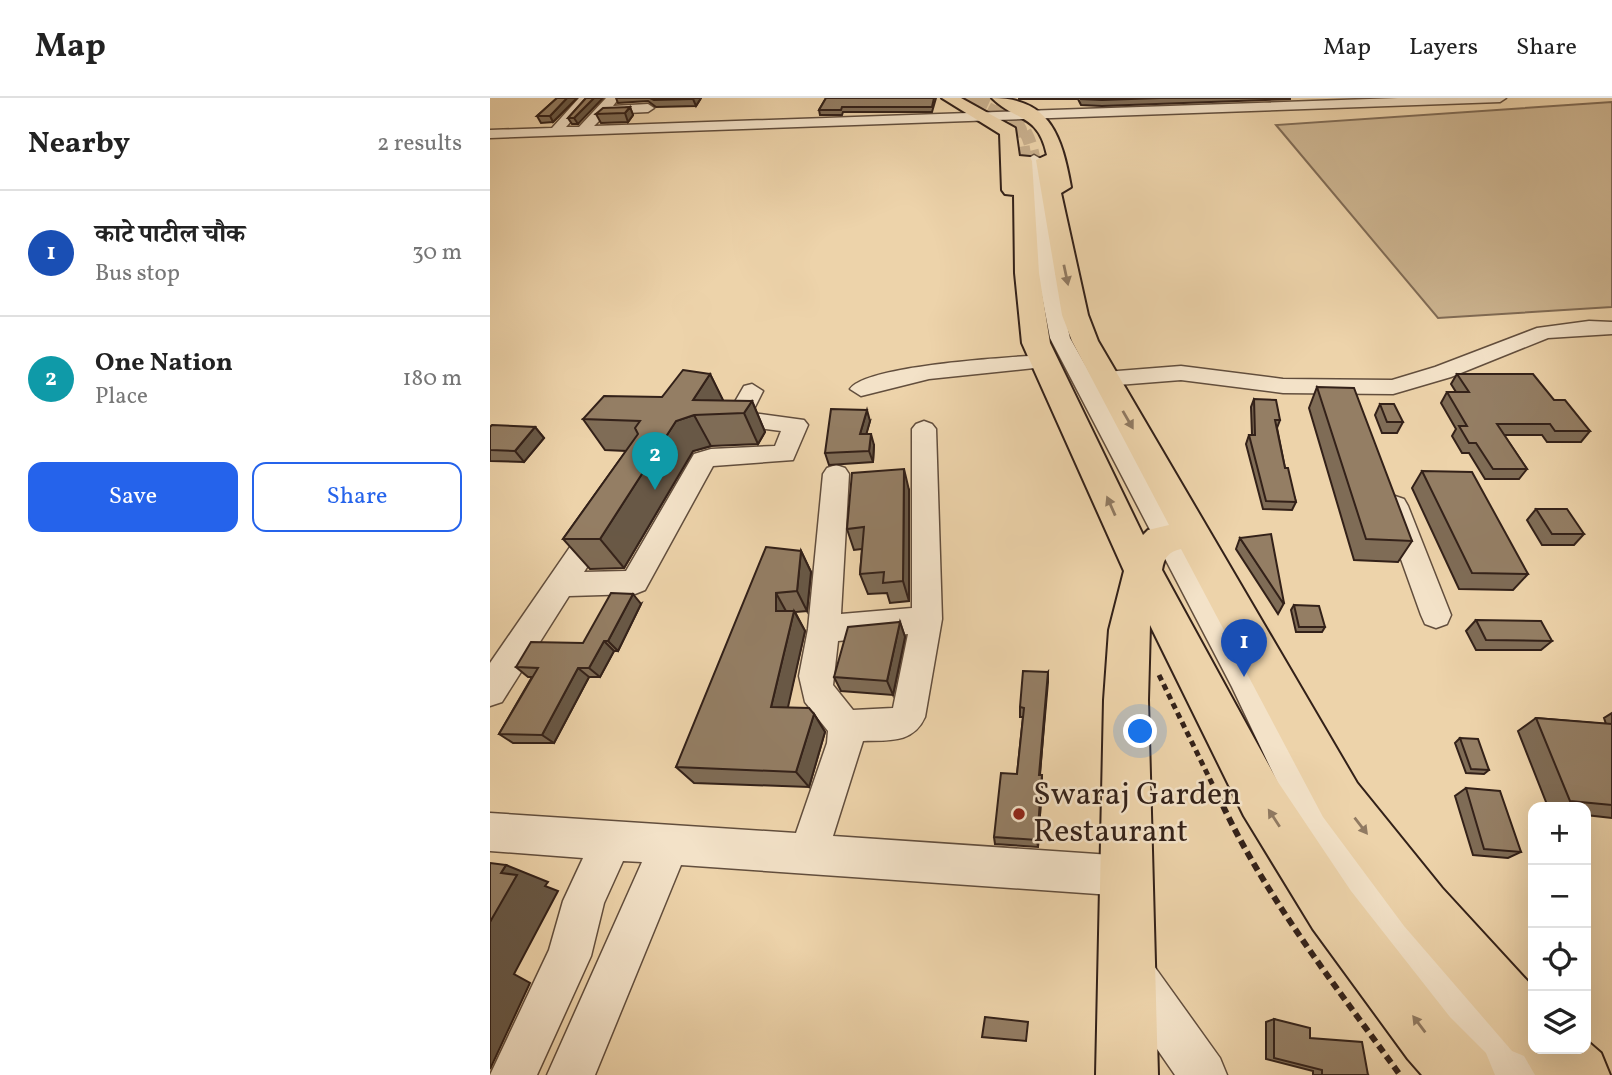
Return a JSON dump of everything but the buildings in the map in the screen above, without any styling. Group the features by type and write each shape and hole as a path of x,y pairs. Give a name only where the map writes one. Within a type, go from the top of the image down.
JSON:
{"main road":[{"path":"950,98 1009,132 1013,208 1023,220"},
{"path":"1000,98 1033,108 1050,129 1063,206 1058,234"},
{"path":"1034,160 1058,234 1075,316 1105,379 1261,799 1332,910 1429,1038 1464,1075"},
{"path":"1034,160 1023,220 1036,343 1118,523 1169,546 1340,800 1423,907 1528,1024"},
{"path":"1127,1075 1129,630 1169,546"},
{"path":"1556,1054 1579,1075"}],"street":[{"path":"559,133 556,131 586,98"},
{"path":"582,132 613,98"},
{"path":"1059,98 1063,114"},
{"path":"1096,98 1100,113"},
{"path":"1130,98 1133,111"},
{"path":"490,134 911,120 983,116 1033,108 1063,114 1133,111 1184,104 1500,98"},
{"path":"911,120 914,100"},
{"path":"808,124 820,107"},
{"path":"602,110 648,108"},
{"path":"850,122 855,108"},
{"path":"699,128 709,110"},
{"path":"650,130 663,111"},
{"path":"1034,160 1047,275 1060,338 1304,798 1383,911 1483,1032 1526,1075"},
{"path":"1105,379 1181,373 1283,386 1393,387 1443,372 1544,332 1589,327 1612,328"},
{"path":"861,388 903,376 950,369 1045,361"},
{"path":"1350,388 1360,413"},
{"path":"559,585 635,582 703,460 711,457 784,454 796,425 737,419 752,391"},
{"path":"845,726 899,724 908,717 927,620 924,429"},
{"path":"808,854 845,743 845,726 817,691 816,668 824,629 836,474"},
{"path":"1384,476 1436,615"},
{"path":"490,691 619,497"},
{"path":"824,629 927,620"},
{"path":"490,832 1126,876"},
{"path":"513,1075 569,956 584,901 612,840"},
{"path":"571,1075 670,844"},
{"path":"1127,968 1203,1075"}],"shaded area":[{"path":"1612,102 1612,307 1438,318 1276,125"}],"tunnel":[{"path":"963,98 1014,125 1018,130 1023,161"},
{"path":"977,98 1016,119 1027,134 1034,159"}],"place":[{"name":"One Nation","path":"655,490"},
{"name":"काटे पाटील चौक","path":"1244,677"},
{"name":"Swaraj Garden Restaurant","path":"1019,814"}]}
